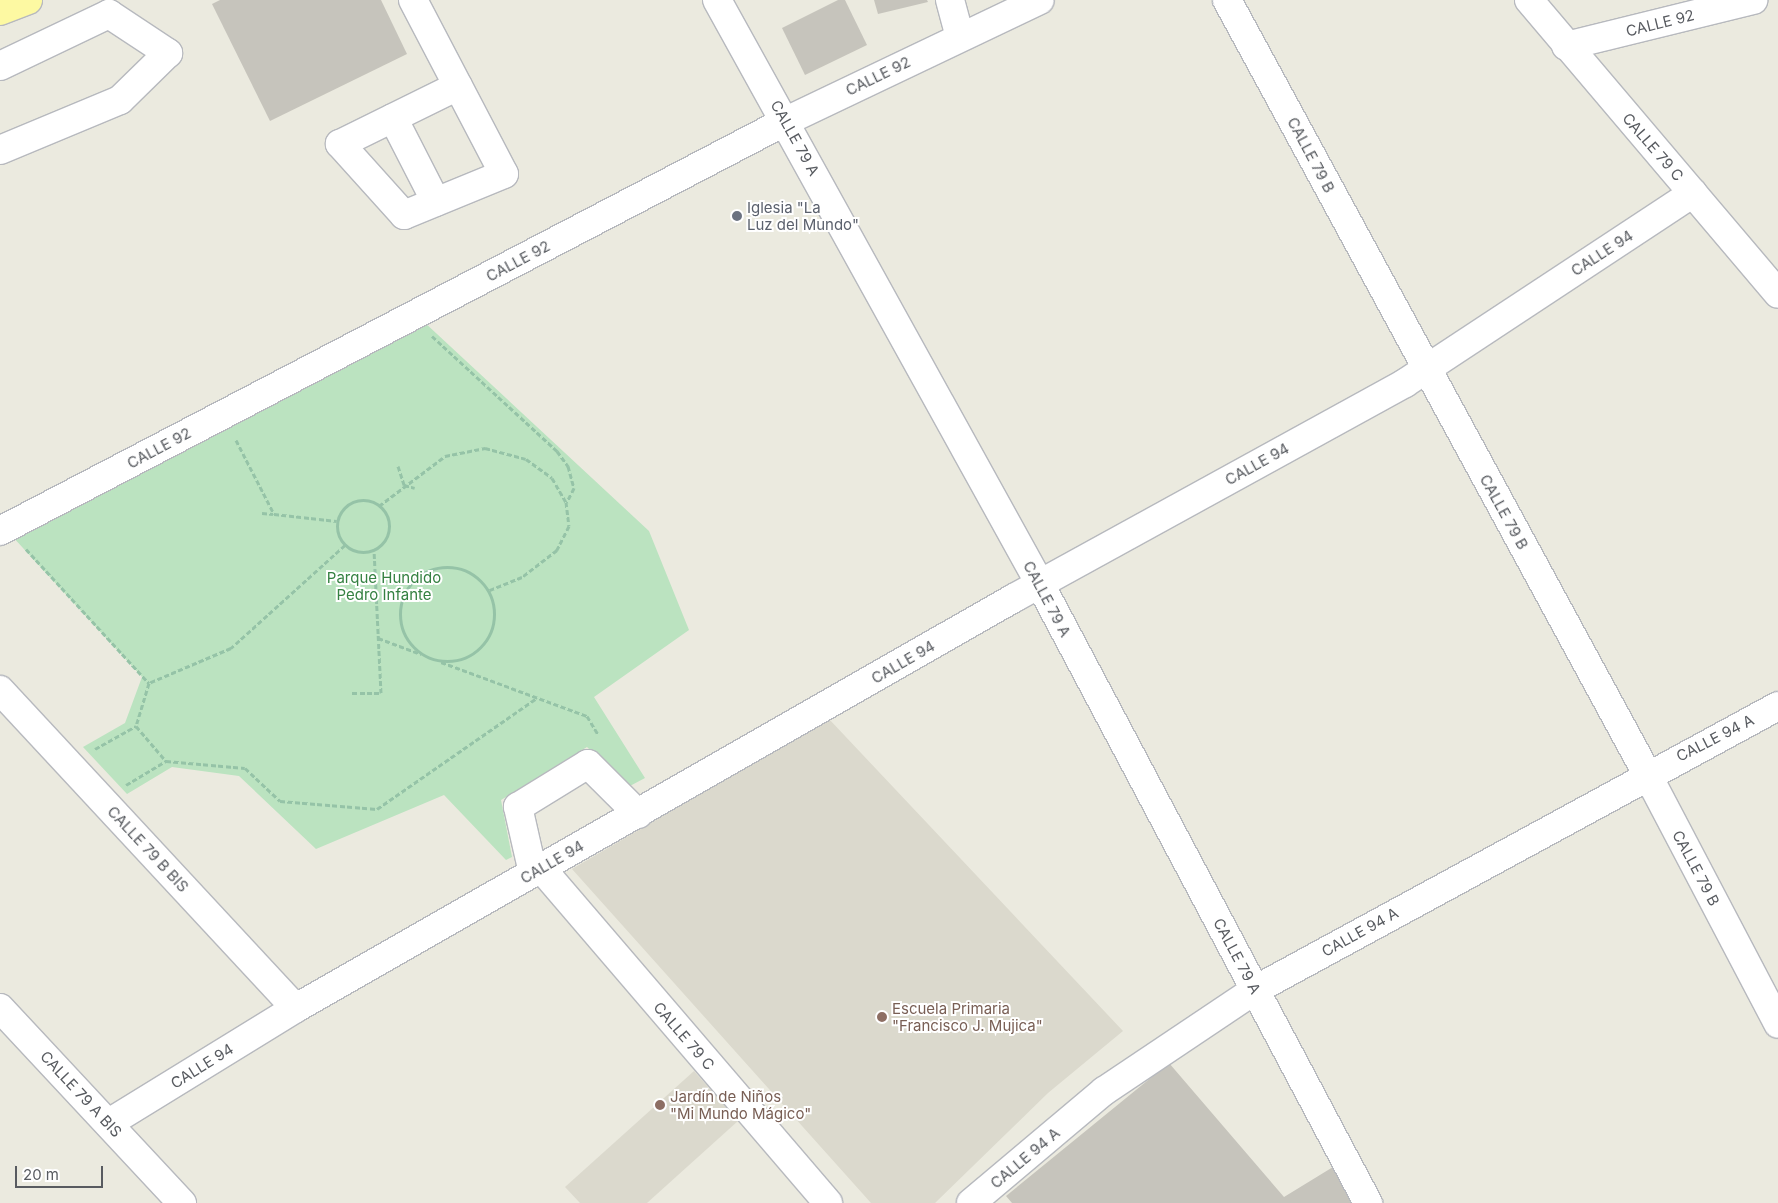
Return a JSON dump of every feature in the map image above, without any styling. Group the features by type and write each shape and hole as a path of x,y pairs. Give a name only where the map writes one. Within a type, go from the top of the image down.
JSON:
{"main road":[{"path":"0,11 28,0"}],"street":[{"path":"413,0 458,86 504,174 404,215 340,144 458,86"},
{"name":"CALLE 79 A","path":"717,0 786,121 1040,584 1368,1203"},
{"path":"950,0 960,37"},
{"name":"CALLE 92","path":"9,536 786,121 1040,0"},
{"name":"CALLE 79 B","path":"1227,0 1647,774 1778,1024"},
{"name":"CALLE 79 C","path":"1529,0 1778,294"},
{"name":"CALLE 92","path":"1566,46 1753,0"},
{"path":"0,66 88,11 108,14 168,53 120,100 0,150"},
{"path":"393,118 436,202"},
{"name":"CALLE 94","path":"109,1123 296,1008 1040,584 1426,369 1693,194"},
{"name":"CALLE 79 B BIS","path":"0,690 296,1008"},
{"name":"CALLE 94 A","path":"971,1203 1104,1091 1255,990 1647,774 1778,706"},
{"path":"537,871 518,807 588,764 638,814"},
{"name":"CALLE 79 C","path":"537,871 828,1203"},
{"name":"CALLE 79 A BIS","path":"0,1008 182,1203"}],"path":[{"path":"424,329 557,451 568,466 574,488 566,502"},
{"path":"231,430 274,514"},
{"path":"338,520 354,502 379,506 404,485 445,456 484,448 526,459 552,478 566,502 569,526 557,550 522,577 489,590"},
{"path":"398,466 404,485"},
{"path":"404,485 415,488"},
{"path":"352,693 381,693 374,549 389,529 379,506"},
{"path":"262,512 338,520"},
{"path":"338,520 345,545 360,552 374,549"},
{"path":"9,536 149,683"},
{"path":"149,683 231,648 345,545"},
{"path":"450,566 466,570 489,590 494,620 482,646 456,660 425,656 408,640 400,617 408,586 434,568 450,566"},
{"path":"378,638 587,716 598,734"},
{"path":"92,751 136,726 149,683"},
{"path":"125,785 166,761 245,768 280,801 377,809 537,698"},
{"path":"136,726 166,761"}],"shaded area":[{"path":"829,719 1123,1031 1048,1093 935,1203 871,1203 572,869"},
{"path":"694,1071 738,1121 647,1203 580,1203 565,1187"}],"green space":[{"name":"Parque Hundido Pedro Infante","path":"423,321 649,531 689,630 594,697 645,778 628,787 587,747 501,800 512,857 506,860 444,795 316,849 239,776 172,767 127,794 83,747 125,723 142,677 11,535"}],"building":[{"path":"220,0 381,0 407,54 270,121 212,4"},
{"path":"838,0 845,0 867,45 805,75 782,28"},
{"path":"874,0 927,0 928,2 878,14"},
{"path":"1169,1063 1284,1197 1333,1167 1352,1203 1012,1203 1006,1196"}],"place":[{"name":"Iglesia \"La Luz del Mundo\"","path":"737,216"},
{"name":"Escuela Primaria \"Francisco J. Mujica\"","path":"882,1017"},
{"name":"Jardín de Niños \"Mi Mundo Mágico\"","path":"660,1105"}]}
